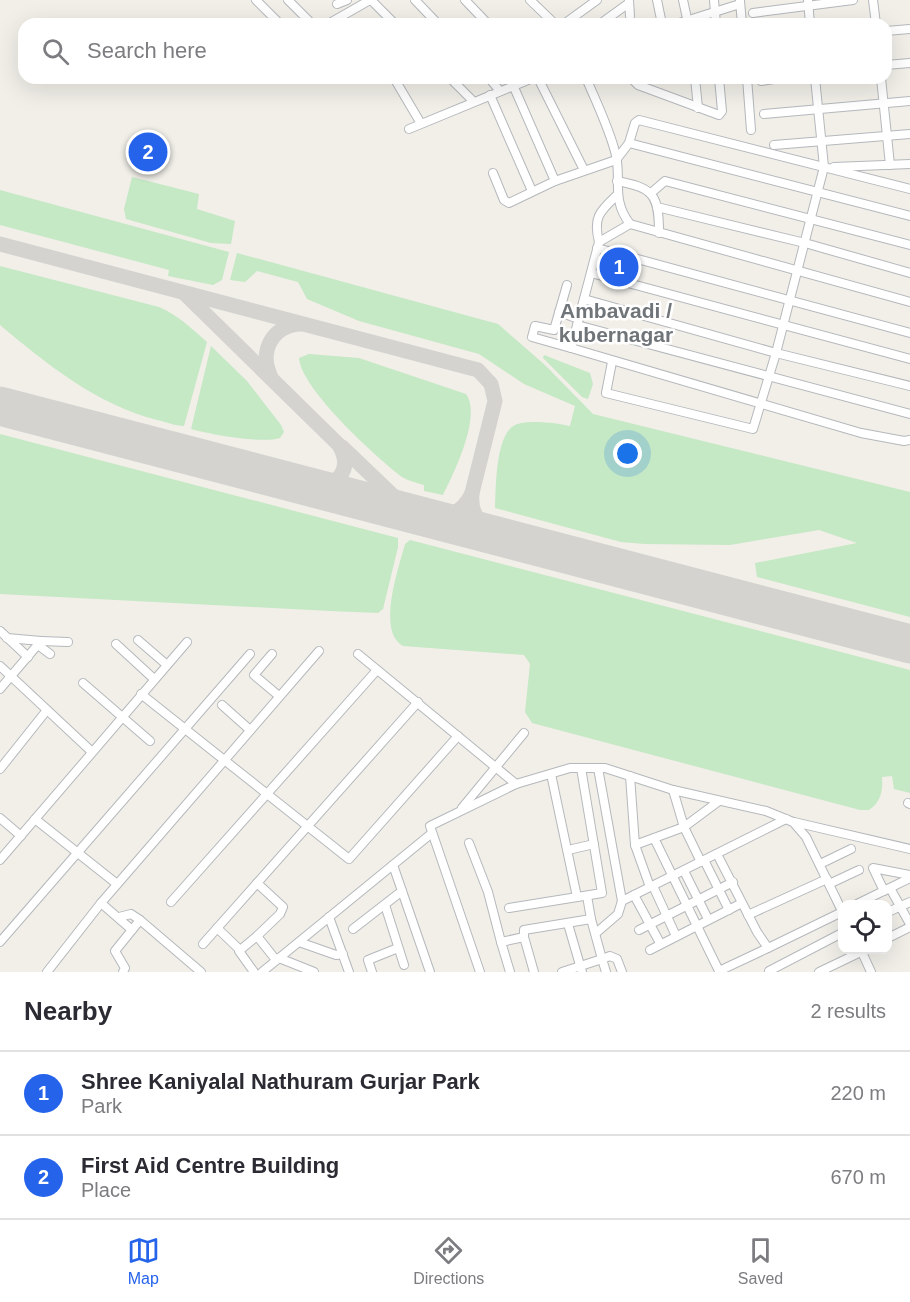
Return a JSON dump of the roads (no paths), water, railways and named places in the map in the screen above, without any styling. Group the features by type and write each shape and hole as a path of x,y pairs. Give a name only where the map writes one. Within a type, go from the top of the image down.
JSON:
{"street":[{"path":"256,0 274,18"},
{"path":"288,0 306,18"},
{"path":"337,4 347,0"},
{"path":"336,18 370,0 389,18"},
{"path":"415,0 432,18"},
{"path":"465,0 482,18"},
{"path":"530,0 549,18"},
{"path":"572,18 597,0"},
{"path":"657,0 661,18"},
{"path":"683,0 687,18"},
{"path":"714,0 716,18"},
{"path":"753,13 808,3 853,0"},
{"path":"873,0 875,18"},
{"path":"629,2 630,16"},
{"path":"608,18 629,2"},
{"path":"698,18 740,2 741,18"},
{"path":"808,3 809,18"},
{"path":"892,30 910,29"},
{"path":"892,64 910,63"},
{"path":"398,84 420,122"},
{"path":"456,84 473,101"},
{"path":"494,84 500,91"},
{"path":"409,129 420,122 518,84"},
{"path":"541,84 584,170"},
{"path":"588,84 615,150 616,196 622,214 630,224 910,302"},
{"path":"637,84 716,115 721,114 719,84"},
{"path":"648,84 649,89"},
{"path":"695,84 698,108"},
{"path":"747,84 751,130"},
{"path":"612,362 606,393 753,429 770,376 824,167 816,84"},
{"path":"881,84 890,165"},
{"path":"513,86 555,181"},
{"path":"490,95 532,191"},
{"path":"764,114 818,107 883,104 910,100"},
{"path":"493,172 506,203 555,181 616,160 629,143 635,123 639,120 910,189"},
{"path":"774,146 910,134"},
{"path":"629,143 910,216"},
{"path":"824,167 910,164"},
{"path":"617,181 642,186 651,193 657,207 659,232"},
{"path":"651,193 665,181 910,244"},
{"path":"571,348 598,245 595,226 598,216 616,196"},
{"path":"657,207 805,243 910,273"},
{"path":"598,245 630,224"},
{"path":"598,245 910,333"},
{"path":"591,273 910,359"},
{"path":"567,285 554,330 535,326 532,338 861,433 904,441 910,440"},
{"path":"584,299 776,353 910,386"},
{"path":"559,312 578,322 910,414"},
{"path":"0,630 28,657"},
{"path":"7,638 40,643 68,642"},
{"path":"138,640 167,664"},
{"path":"0,860 91,751 187,642"},
{"path":"40,643 50,654"},
{"path":"0,689 40,643"},
{"path":"116,644 154,679"},
{"path":"47,972 117,884 319,651"},
{"path":"0,942 250,654"},
{"path":"272,654 254,675 279,696"},
{"path":"358,654 516,784"},
{"path":"0,666 91,751"},
{"path":"171,902 377,670"},
{"path":"83,683 150,741"},
{"path":"141,693 350,858 458,736"},
{"path":"203,944 418,702"},
{"path":"222,705 250,730"},
{"path":"0,770 48,710"},
{"path":"459,812 524,734"},
{"path":"509,908 602,893 580,768"},
{"path":"480,972 430,826 516,784 580,768 598,768 673,790 766,811 789,820 910,849"},
{"path":"596,933 618,914 622,901 598,768"},
{"path":"551,774 577,897"},
{"path":"630,776 635,845 676,936"},
{"path":"673,790 684,827 720,889 729,910"},
{"path":"635,845 684,827 719,801"},
{"path":"0,818 21,836"},
{"path":"35,819 117,884"},
{"path":"622,901 789,820"},
{"path":"789,820 807,837 838,902"},
{"path":"262,972 432,833"},
{"path":"654,838 685,907 719,971 838,914"},
{"path":"469,843 488,892 510,972"},
{"path":"568,850 594,844"},
{"path":"819,864 851,849"},
{"path":"717,854 748,915 768,948"},
{"path":"393,865 430,972"},
{"path":"892,936 910,926 873,868 910,876"},
{"path":"748,915 859,870"},
{"path":"684,871 708,919"},
{"path":"865,900 910,876"},
{"path":"639,930 667,918 733,882"},
{"path":"239,949 280,914 282,907 257,883"},
{"path":"353,929 402,891"},
{"path":"634,895 660,943"},
{"path":"587,896 606,972"},
{"path":"892,910 910,902"},
{"path":"101,903 132,930"},
{"path":"650,950 742,903"},
{"path":"385,905 404,965"},
{"path":"119,917 131,914 140,920 201,972"},
{"path":"329,917 349,972"},
{"path":"534,972 524,930 591,919"},
{"path":"123,972 126,968 115,951 140,920"},
{"path":"568,924 581,969"},
{"path":"217,928 239,949 254,972"},
{"path":"257,936 278,959 314,972"},
{"path":"770,971 838,936"},
{"path":"501,942 524,937"},
{"path":"299,942 336,955 343,954"},
{"path":"372,972 368,960 398,948"},
{"path":"819,972 855,954"},
{"path":"864,954 871,972"},
{"path":"562,972 581,969 603,958 614,957 622,972"}],"place":[{"name":"First Aid Centre Building","path":"148,152"},
{"name":"Shree Kaniyalal Nathuram Gurjar Park","path":"619,267"}],"district":[{"name":"Ambavadi / kubernagar","path":"616,323"}]}
